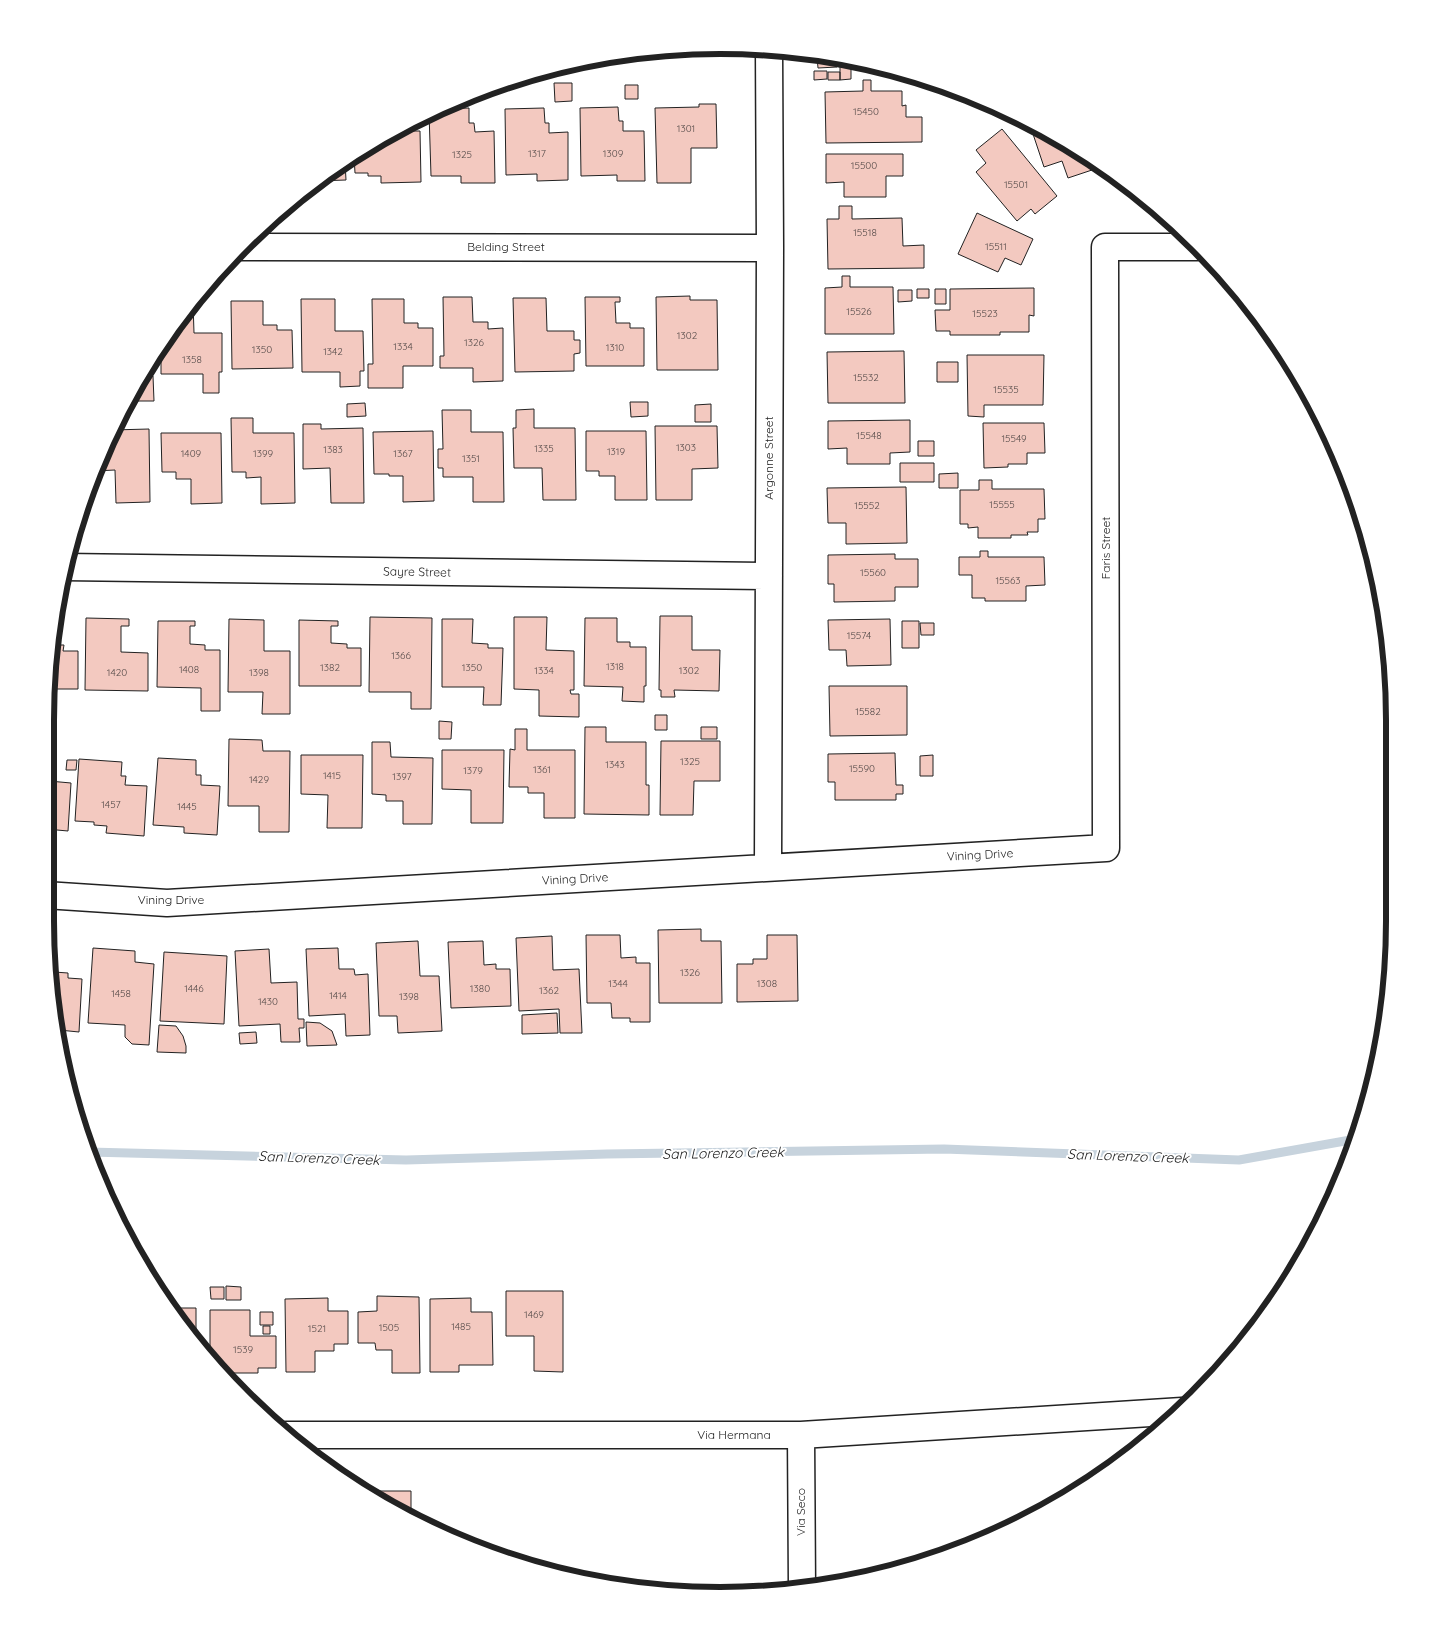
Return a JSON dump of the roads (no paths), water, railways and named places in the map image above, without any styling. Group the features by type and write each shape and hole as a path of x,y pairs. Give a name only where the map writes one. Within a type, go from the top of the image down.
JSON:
{"street":[{"name":"Argonne Street","path":"768,867 769,55"},
{"name":"Belding Street","path":"251,247 770,248"},
{"name":"Faris Street","path":"1106,848 1105,247 1189,247"},
{"name":"Sayre Street","path":"72,567 769,576"},
{"name":"Vining Drive","path":"54,896 167,903 1106,848"},
{"name":"Via Hermana","path":"296,1435 801,1436 1170,1412"},
{"name":"Via Seco","path":"801,1436 802,1582"}],"waterway":[{"name":"San Lorenzo Creek","path":"95,1152 406,1160 607,1154 944,1149 1239,1160 1349,1140"}]}
